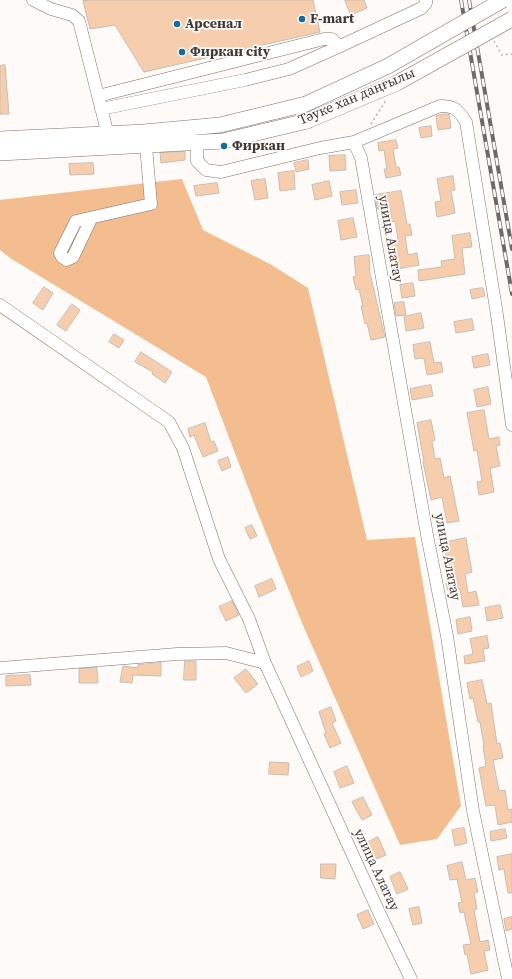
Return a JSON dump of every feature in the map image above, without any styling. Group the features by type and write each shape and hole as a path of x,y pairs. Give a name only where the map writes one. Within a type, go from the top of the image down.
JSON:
{"main road":[{"name":"Тәуке хан даңғылы","path":"0,154 109,141 220,125 306,104 388,66 503,0"},
{"name":"Тәуке хан даңғылы","path":"0,139 109,141 146,146 222,141 307,121 397,83 512,19"}],"street":[{"path":"33,0 51,9 72,15 79,21 109,141"},
{"path":"102,109 245,80 289,69 422,8 426,0"},
{"path":"98,96 324,39 332,39 336,43 336,48"},
{"path":"197,142 197,161 206,170 221,172 320,148 354,142 440,106 451,106 461,113 466,122 497,315 512,425"},
{"name":"улица Алатау","path":"354,142 361,158 427,535 447,636 473,811 508,979"},
{"path":"91,219 152,204 146,146"},
{"name":"улица Алатау","path":"0,305 169,422 183,448 219,559 249,619 265,663 411,979"},
{"path":"0,668 184,654 226,653 265,663"}],"path":[{"path":"370,126 397,83"}],"shaded area":[{"path":"182,179 203,230 270,264 308,288 367,540 415,537 461,806 437,839 400,845 302,623 257,511 206,377 10,258 0,250 0,200"}],"building":[{"name":"Фиркан city","path":"313,0 320,32 144,72 115,25 90,29 83,1"},
{"path":"345,0 364,0 367,8 351,15"},
{"path":"5,65 9,114 0,114 0,66"},
{"path":"449,114 451,128 438,130 436,116"},
{"path":"431,126 432,136 421,138 419,128"},
{"path":"396,140 398,148 393,149 396,167 399,167 401,175 386,178 384,169 387,169 384,150 379,151 378,143"},
{"path":"185,152 185,160 161,163 160,153"},
{"path":"345,155 346,170 330,171 329,156"},
{"path":"308,160 309,169 296,172 294,163"},
{"path":"93,163 94,174 70,175 69,164"},
{"path":"294,171 295,189 280,191 278,173"},
{"path":"453,176 455,190 451,191 455,213 437,217 435,202 441,201 437,179"},
{"path":"265,179 268,198 255,200 251,181"},
{"path":"329,181 332,196 315,200 312,185"},
{"path":"217,183 219,193 196,196 194,186"},
{"path":"356,190 358,203 342,205 340,192"},
{"path":"401,191 407,224 410,224 412,235 405,236 408,255 417,253 419,265 397,269 394,253 388,254 386,241 398,239 395,221 392,222 390,207 377,209 375,195"},
{"path":"353,218 357,237 341,240 338,221"},
{"path":"470,233 472,247 462,248 465,274 419,281 418,270 442,267 441,261 455,259 452,236"},
{"path":"369,255 369,269 385,337 371,340 367,323 365,324 359,289 356,290 353,277 356,276 354,257"},
{"path":"413,283 415,296 402,298 400,285"},
{"path":"44,287 53,293 43,310 33,303"},
{"path":"483,288 485,296 472,299 470,290"},
{"path":"404,302 406,315 396,316 394,303"},
{"path":"72,304 80,310 66,331 57,325"},
{"path":"421,313 424,328 406,331 404,317"},
{"path":"472,319 474,330 456,333 454,322"},
{"path":"114,334 124,340 119,348 109,342"},
{"path":"430,342 434,363 441,362 443,372 427,375 424,358 415,359 413,345"},
{"path":"141,352 172,372 165,383 152,374 153,372 135,362"},
{"path":"488,354 490,365 474,368 472,357"},
{"path":"431,385 433,396 412,400 410,389"},
{"path":"488,387 491,404 477,407 474,390"},
{"path":"484,410 489,439 499,437 500,445 496,446 500,466 490,468 494,492 479,495 477,482 482,481 477,450 474,451 467,413"},
{"path":"431,420 435,440 432,441 435,459 440,458 444,478 450,476 459,521 447,523 442,497 431,500 417,423"},
{"path":"205,423 211,442 214,441 218,451 203,457 194,435 190,437 188,429"},
{"path":"228,457 231,467 222,471 218,461"},
{"path":"252,525 257,536 250,539 245,528"},
{"path":"466,538 472,572 465,574 468,593 476,591 479,605 463,607 460,589 448,591 446,583 453,582 448,557 444,558 441,543"},
{"path":"272,579 276,589 259,597 255,586"},
{"path":"232,601 239,615 226,621 219,607"},
{"path":"500,605 503,618 487,621 485,608"},
{"path":"470,617 472,631 458,634 456,620"},
{"path":"487,636 489,648 483,649 485,661 465,664 464,656 473,654 470,639"},
{"path":"185,661 196,661 196,680 184,680"},
{"path":"309,661 313,671 301,677 297,667"},
{"path":"161,663 161,676 133,675 132,683 120,682 123,666 138,668 138,665"},
{"path":"97,668 98,683 79,683 79,669"},
{"path":"246,669 258,684 246,693 234,678"},
{"path":"30,675 31,685 6,686 6,676"},
{"path":"482,680 487,704 491,703 497,744 500,743 503,758 493,760 499,791 505,790 508,810 512,809 512,822 498,825 495,805 486,806 479,768 486,766 484,746 480,722 478,722 473,698 470,699 467,683"},
{"path":"331,707 336,721 332,723 341,743 330,748 324,734 326,733 319,712"},
{"path":"270,762 289,763 288,775 269,774"},
{"path":"347,766 354,783 340,788 334,772"},
{"path":"363,797 372,815 362,820 352,802"},
{"path":"464,828 467,843 455,846 452,830"},
{"path":"505,829 507,838 491,841 490,832"},
{"path":"378,837 386,855 374,860 366,843"},
{"path":"512,854 512,893 508,893 504,869 499,870 497,857"},
{"path":"462,862 466,880 475,878 478,892 474,893 477,909 474,910 480,942 488,940 490,950 484,951 488,970 471,974 467,954 465,955 463,945 471,944 464,912 460,913 458,903 462,902 457,879 450,880 447,866"},
{"path":"321,864 336,864 335,879 321,878"},
{"path":"400,872 408,889 397,894 390,877"},
{"path":"419,907 422,923 413,925 409,909"},
{"path":"368,910 374,924 363,929 357,915"},
{"path":"512,917 512,929 506,931 504,919"}],"railway":[{"path":"461,0 512,294"},
{"path":"469,0 512,249"}],"place":[{"name":"F-mart","path":"302,19"},
{"name":"Арсенал","path":"177,24"},
{"name":"Фиркан city","path":"182,52"},
{"name":"Фиркан","path":"224,146"}]}
